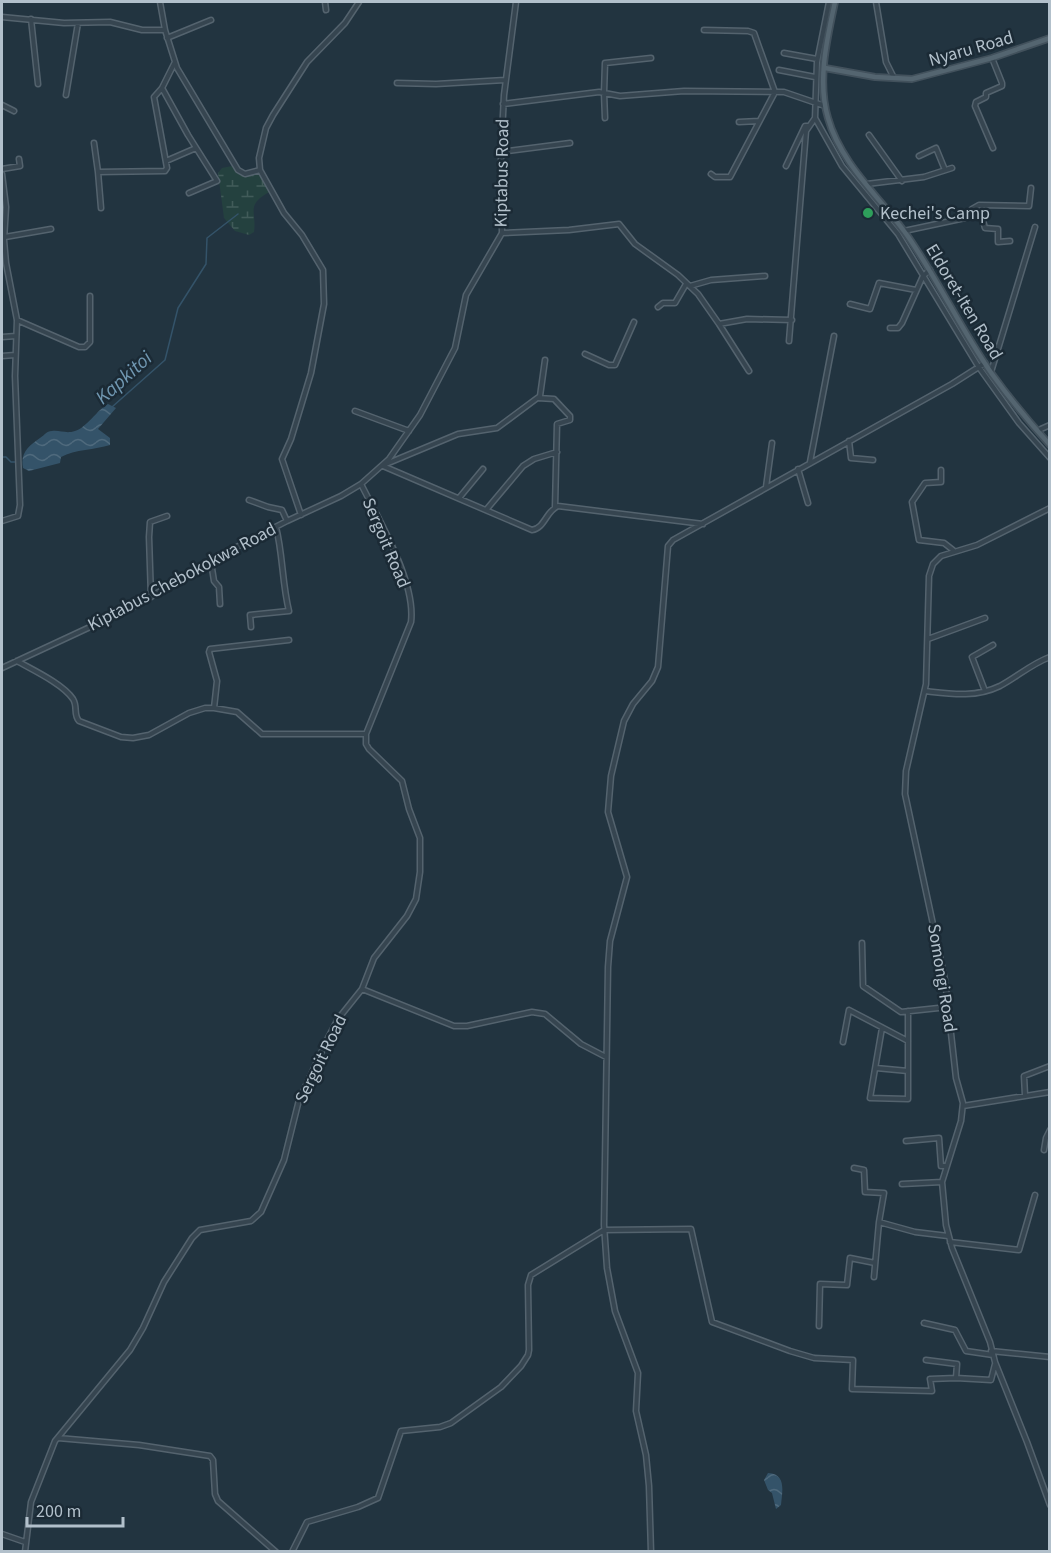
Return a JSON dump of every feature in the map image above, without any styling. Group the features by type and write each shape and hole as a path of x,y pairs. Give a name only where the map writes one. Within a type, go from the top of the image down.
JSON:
{"main road":[{"name":"Eldoret-Iten Road","path":"835,2 828,33 823,82 825,106 832,133 849,162 904,231 930,270 991,373 1050,445"},
{"name":"Nyaru Road","path":"825,68 896,79 920,77 992,58 1050,38"}],"street":[{"path":"160,2 165,30 175,62 238,170 245,174 260,170"},
{"path":"325,2 326,10"},
{"path":"301,515 282,459 291,439 311,373 324,304 323,270 302,235 284,213 260,170 259,158 266,128 273,115 307,62 345,23 359,2"},
{"name":"Kiptabus Road","path":"361,484 383,466 420,415 455,348 466,295 502,233 503,104 516,2"},
{"path":"789,340 806,131 814,118 815,77 829,2"},
{"path":"876,2 886,62 896,79"},
{"path":"2,17 78,23 110,22 142,30 165,30"},
{"path":"31,19 38,84"},
{"path":"167,38 211,20"},
{"path":"66,95 78,23"},
{"path":"704,30 754,33 775,92 730,177 715,177 711,174"},
{"path":"784,52 818,59"},
{"path":"605,118 605,63 651,58"},
{"path":"992,58 1002,86 986,93 986,97 976,102 975,106 993,148"},
{"path":"98,172 165,171 166,161 154,97 162,88 175,62"},
{"path":"779,70 815,77"},
{"path":"397,83 446,84 505,80"},
{"path":"162,88 217,181 189,193"},
{"path":"503,104 605,92 624,96 684,90 775,92 791,94 825,106"},
{"path":"2,105 14,111"},
{"path":"814,118 842,166 898,234 978,366 1019,423 1050,458"},
{"path":"739,122 760,121"},
{"path":"786,166 805,126 808,126"},
{"path":"869,135 902,181"},
{"path":"94,143 101,208"},
{"path":"501,152 570,143"},
{"path":"166,161 196,148"},
{"path":"919,156 936,148 945,170"},
{"path":"2,169 20,168 19,159"},
{"path":"867,184 902,181 952,168"},
{"path":"2,174 6,207 4,237 7,273 17,320 15,355 20,509 18,516 2,521"},
{"path":"904,231 955,222 965,218 975,206 979,205 1029,206 1031,188"},
{"path":"969,213 982,217 985,228 998,229 998,242 1010,241"},
{"path":"502,233 569,230 619,224 635,244 678,274 704,302 749,371"},
{"path":"991,373 1035,227"},
{"path":"4,237 51,229"},
{"path":"890,328 898,328 902,323 923,276 930,270"},
{"path":"658,307 663,303 675,303 687,285 711,280 765,276"},
{"path":"850,304 870,309 879,283 916,290"},
{"path":"17,320 79,347 85,347 90,342 90,296"},
{"path":"719,324 747,319 792,320"},
{"path":"585,354 609,365 615,365 634,322"},
{"path":"2,337 16,336"},
{"path":"810,462 834,336"},
{"path":"2,356 15,355"},
{"path":"383,466 458,434 497,428 538,398 542,392 545,360"},
{"path":"651,1551 646,1455 636,1411 638,1373 615,1311 607,1268 604,1230 610,942 627,877 608,812 611,776 624,721 633,704 652,681 658,667 668,546 673,540 952,384 985,363"},
{"path":"383,466 536,530 555,507 557,424 570,420 570,417 554,399 538,398"},
{"path":"355,411 410,431"},
{"path":"1041,429 1050,425"},
{"path":"849,441 851,459 873,460"},
{"path":"766,487 772,443"},
{"path":"486,510 527,463 557,452"},
{"path":"459,498 483,469"},
{"path":"798,469 808,503"},
{"path":"941,470 941,482 925,483 912,502 919,540 944,543 954,551"},
{"name":"Kiptabus Chebokokwa Road","path":"2,668 133,607 287,521 361,484"},
{"name":"Sergoit Road","path":"25,1551 31,1502 57,1438 130,1350 164,1282 192,1238 200,1230 250,1221 261,1212 284,1160 295,1112 304,1087 338,1019 362,989 374,958 407,916 416,899 421,858 420,838 408,809 403,785 366,744 366,734 408,631 412,614 408,592 394,551 361,484"},
{"path":"249,500 282,510 287,521"},
{"path":"555,507 588,508 703,524"},
{"name":"Somongi Road","path":"1050,508 976,545 940,556 935,561 930,571 925,691 906,771 904,794 934,925 948,1006 956,1078 963,1106 961,1121 942,1182 948,1236 1050,1505"},
{"path":"151,597 150,522 167,516"},
{"path":"251,627 250,615 290,611 284,594 282,559 276,527"},
{"path":"211,562 214,583 219,586 220,604"},
{"path":"928,639 985,618"},
{"path":"214,708 217,681 210,649 289,640"},
{"path":"985,691 972,657 993,645"},
{"path":"925,691 963,695 985,691 1001,685 1034,664 1050,657"},
{"path":"17,661 55,684 70,697 75,705 75,716 79,722 121,737 134,738 149,735 189,713 205,708 237,712 261,734 366,734"},
{"path":"862,943 863,986 901,1012 948,1006"},
{"path":"362,989 454,1026 467,1026 541,1012 581,1044 606,1057"},
{"path":"843,1042 849,1010 908,1041"},
{"path":"882,1028 870,1098 908,1099 908,1011"},
{"path":"1025,1095 1024,1076 1050,1066"},
{"path":"876,1068 908,1071"},
{"path":"963,1106 1050,1092"},
{"path":"1044,1150 1050,1130"},
{"path":"906,1141 939,1138 941,1166 946,1166"},
{"path":"854,1168 864,1170 865,1192 884,1193 874,1277"},
{"path":"902,1184 942,1182"},
{"path":"950,1242 1019,1250 1035,1195"},
{"path":"879,1222 915,1232 948,1236"},
{"path":"292,1551 307,1522 358,1508 378,1498 400,1431 440,1427 451,1423 508,1381 528,1355 528,1300 531,1275 604,1230 691,1229 712,1322 790,1352 814,1358 853,1360 852,1389 932,1390 930,1379 991,1380 995,1362"},
{"path":"819,1326 820,1284 847,1285 850,1258 875,1263"},
{"path":"924,1323 954,1330 966,1351 1050,1357"},
{"path":"926,1360 957,1364 956,1378"},
{"path":"57,1438 139,1445 210,1456 213,1460 215,1494 218,1501 276,1551"},
{"path":"2,1534 25,1542"}],"green space":[{"path":"232,166 243,175 258,172 269,192 254,205 254,232 249,235 235,231 224,218 218,173 222,168"}],"water":[{"path":"108,404 116,408 98,429 110,438 110,445 67,454 61,457 60,463 29,471 23,468 22,462 26,450 47,432 75,431"},
{"path":"768,1473 778,1477 782,1484 781,1505 776,1509 772,1493 768,1490 764,1480"}],"waterway":[{"name":"Kapkitoi","path":"112,407 165,360 178,308 206,264 207,238 238,214"},
{"name":"Kapkitoi","path":"2,457 16,462"}],"place":[{"name":"Kechei's Camp","path":"868,213"}]}
